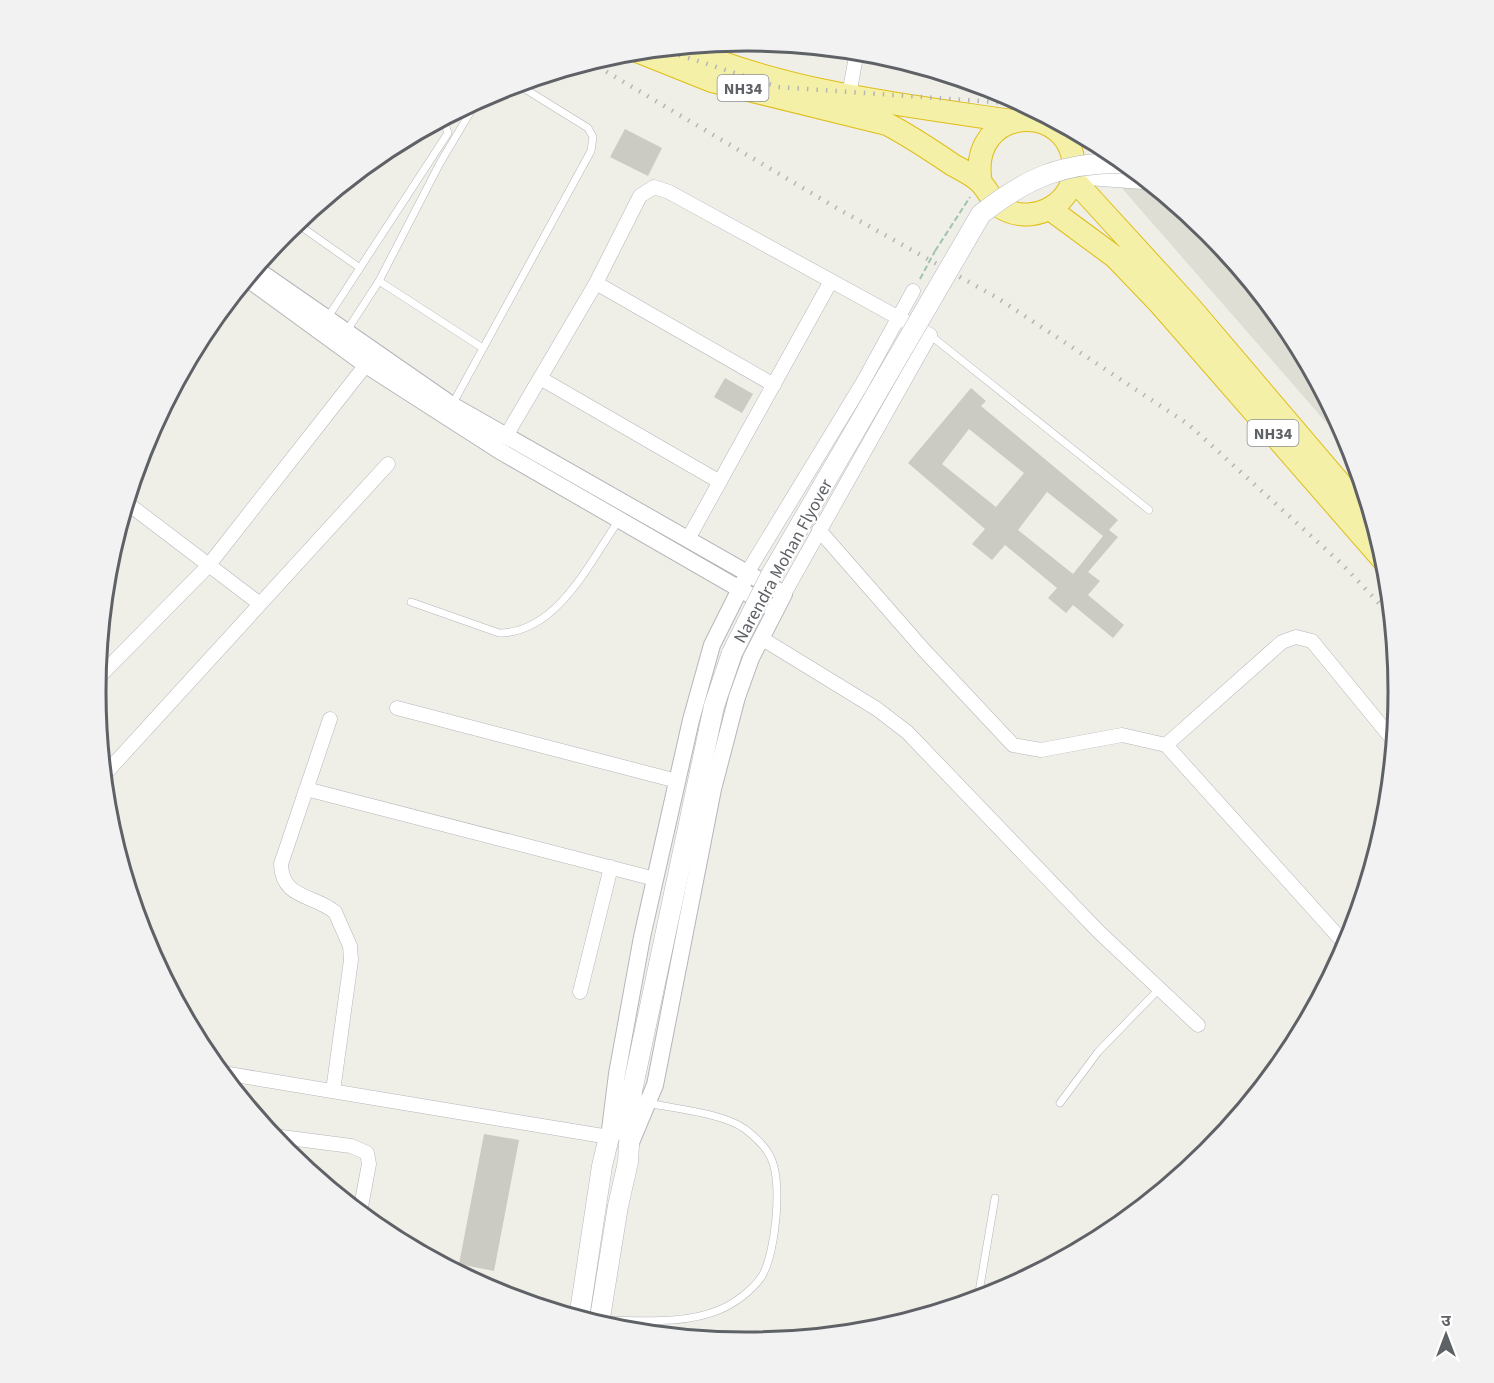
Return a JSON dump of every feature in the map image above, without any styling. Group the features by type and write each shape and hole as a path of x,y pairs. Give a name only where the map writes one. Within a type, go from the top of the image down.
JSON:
{"highway":[{"name":"NH34","path":"698,53 759,74 849,95 1012,121 1027,119 1038,121"},
{"name":"NH34","path":"654,58 712,81 886,124 909,136 981,183 987,195 1009,212 1023,215 1050,209 1115,257 1153,297 1371,547"},
{"path":"981,183 978,168 987,139 999,128 1012,121"},
{"name":"NH34","path":"1066,137 1071,149 1074,177 1189,306 1360,507"},
{"path":"1050,209 1068,191 1074,177"}],"main road":[{"name":"Narendra Mohan Flyover","path":"601,1315 628,1149 632,1091 714,706 732,653 771,575 981,214 1011,190 1049,172 1097,162 1108,162"},
{"path":"1074,177 1131,179"},
{"name":"Narendra Mohan Flyover","path":"580,1310 609,1137 632,1091"}],"street":[{"path":"849,95 855,60"},
{"path":"506,436 596,283 640,196 654,187 669,192 930,335 775,609 737,697 713,789 655,1085 628,1149"},
{"path":"262,273 345,333 370,359 784,594"},
{"path":"688,539 831,281"},
{"path":"254,283 370,359 500,451 775,609"},
{"path":"596,283 774,385"},
{"path":"235,1075 609,1137 616,1074 655,879 677,781 712,645 747,573 862,384 916,285"},
{"path":"107,669 208,566 370,359"},
{"path":"540,378 720,482"},
{"path":"111,767 388,464"},
{"path":"133,508 260,604"},
{"path":"819,531 923,649 1013,745 1041,750 1122,735 1166,745 1339,937"},
{"path":"1166,745 1282,642 1296,637 1312,641 1386,732"},
{"path":"761,638 877,709 907,732 1099,932 1198,1025"},
{"path":"397,708 677,781"},
{"path":"330,719 281,864 282,878 291,890 335,912 350,946 351,960 333,1091"},
{"path":"306,789 655,879"},
{"path":"580,992 611,867"},
{"path":"288,1138 351,1146 367,1153 369,1164 362,1203"}],"lane":[{"path":"452,405 481,347 591,151 593,137 588,128 527,90"},
{"path":"345,333 379,281 440,163 469,115"},
{"path":"326,319 448,133 446,127"},
{"path":"305,229 360,268"},
{"path":"379,281 481,347"},
{"path":"930,335 1149,510"},
{"path":"411,602 499,633 513,633 532,626 556,610 619,520"},
{"path":"1060,1103 1098,1052 1159,989"},
{"path":"628,1321 692,1319 720,1310 753,1285 761,1277 769,1257 777,1192 775,1169 764,1147 744,1128 725,1120 648,1103"},
{"path":"980,1288 995,1198"}],"path":[{"path":"916,285 957,214 981,183"}],"shaded area":[{"path":"1120,186 1144,189 1200,239 1229,269 1280,336 1302,371 1330,427"}],"building":[{"path":"625,129 662,148 648,176 610,157"},
{"path":"725,378 753,394 742,413 714,397"},
{"path":"971,388 986,401 981,406 1118,520 1109,530 1118,537 1088,572 1100,581 1088,595 1124,625 1113,638 1073,605 1066,613 1048,598 1057,588 1005,545 992,560 972,544 985,529 908,463","holes":["969,429 1024,473 996,507 942,464","1047,492 1103,536 1073,574 1018,530"]},
{"path":"484,1134 519,1140 494,1271 459,1263"}],"railway":[{"path":"678,55 778,87 997,102"},
{"path":"601,68 840,210 996,297 1188,424 1343,565 1382,606"}]}
